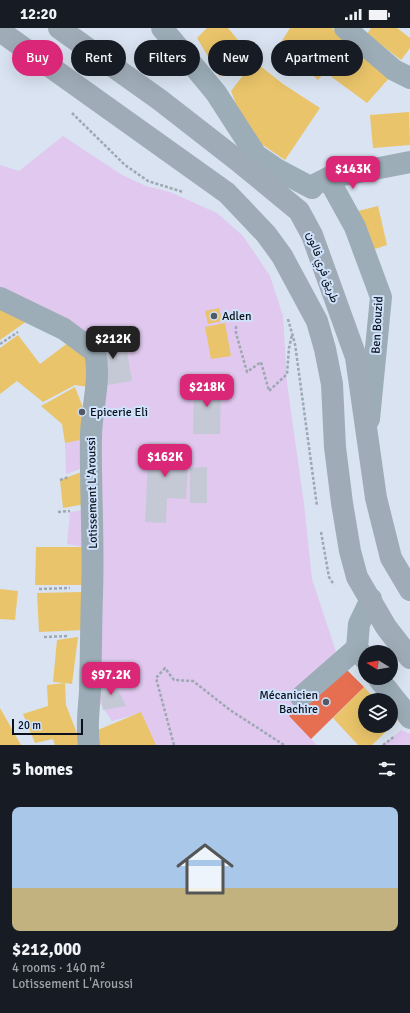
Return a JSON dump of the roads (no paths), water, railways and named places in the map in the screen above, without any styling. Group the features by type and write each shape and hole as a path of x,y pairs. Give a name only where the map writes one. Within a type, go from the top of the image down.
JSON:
{"highway":[{"name":"طريق فري فالون","path":"60,28 160,100 238,160 299,211 312,235 356,357 376,498 391,558 410,590"},
{"path":"0,31 227,193 266,234 282,256 317,321 325,349 332,384 335,447 350,551 357,576 386,627 410,658"}],"street":[{"path":"162,28 216,93 256,155 278,170 320,183"},
{"path":"345,28 394,70 410,78"},
{"path":"290,204 320,183 410,162"},
{"name":"Ben Bouzid","path":"320,183 355,227 381,297 367,436"},
{"name":"Lotissement L'Aroussi","path":"0,298 64,329 95,352 97,375 91,435 92,588 90,689 87,723 89,745"},
{"path":"360,645 359,624 371,599"},
{"path":"301,697 358,656"},
{"path":"384,685 410,718"}],"place":[{"name":"Adlen","path":"214,316"},
{"name":"Epicerie Eli","path":"82,412"},
{"name":"Mécanicien Bachire","path":"326,702"}]}
